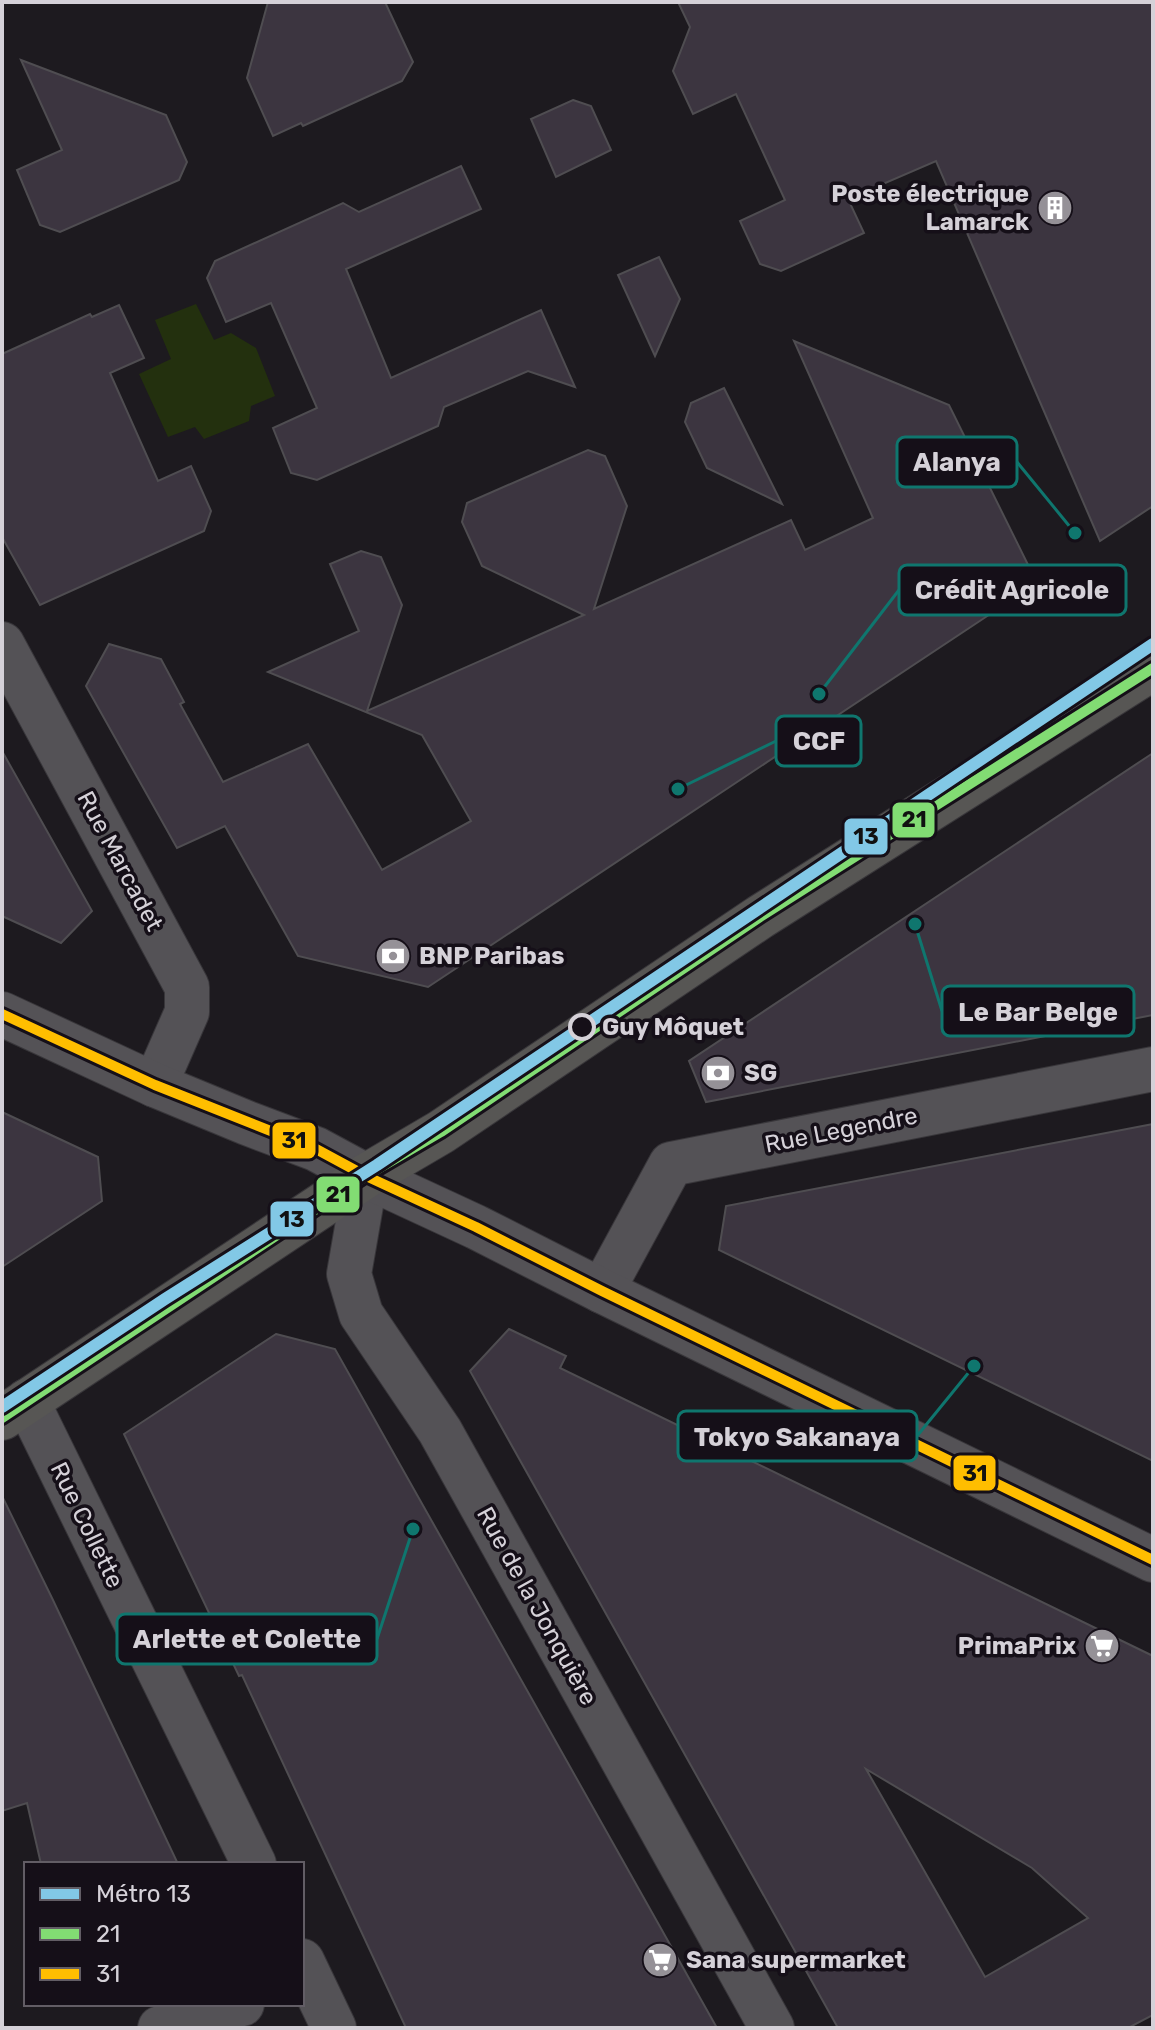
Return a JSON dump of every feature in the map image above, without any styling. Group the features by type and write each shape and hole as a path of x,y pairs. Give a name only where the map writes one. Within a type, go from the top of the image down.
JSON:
{"main road":[{"path":"15,1410 366,1176 441,1132 760,917 1153,668"}],"street":[{"name":"Rue Marcadet","path":"2,644 187,987 187,1012 155,1085"},
{"path":"2,1014 155,1085 316,1149 1153,1560"},
{"name":"Rue Legendre","path":"602,1291 671,1164 1153,1069"},
{"name":"Rue de la Jonquière","path":"366,1176 349,1274 361,1314 440,1431 772,2028"},
{"name":"Rue Collette","path":"15,1410 253,1862"},
{"path":"160,2028 235,2006"}],"green space":[{"path":"196,304 214,340 231,333 256,348 275,396 251,406 249,421 204,439 195,427 168,437 139,374 171,359 155,320"}],"building":[{"path":"268,2 385,2 413,62 402,81 303,126 301,123 273,136 247,78"},
{"path":"678,2 1153,2 1153,506 1100,541 936,161 848,199 864,233 781,271 760,264 740,221 785,200 736,94 693,114 673,71 690,27"},
{"path":"21,60 166,115 187,162 179,180 60,232 40,225 17,170 62,150"},
{"path":"573,100 591,106 611,150 556,177 531,119"},
{"path":"461,166 481,209 346,269 391,378 541,310 575,387 528,371 444,407 438,426 317,480 291,473 273,428 317,408 271,303 226,322 207,278 215,261 343,203 359,212"},
{"path":"659,257 680,299 655,356 618,275"},
{"path":"119,305 144,358 110,373 158,481 191,466 211,511 204,531 40,605 2,537 2,354 90,314 92,317"},
{"path":"794,341 949,405 1037,583 428,987 298,956 225,826 177,848 86,686 109,644 161,659 184,702 180,704 223,782 308,744 382,870 471,821 422,735 268,672 359,631 330,564 361,551 381,557 402,605 367,711 584,615 482,566 462,522 467,503 588,450 605,456 627,506 594,609 791,520 805,550 873,518"},
{"path":"724,388 782,504 707,468 685,422 691,403"},
{"path":"2,751 92,911 61,943 2,916"},
{"path":"1153,753 1153,1015 706,1102 689,1061"},
{"path":"2,1112 98,1157 102,1201 2,1267"},
{"path":"1153,1124 1153,1461 719,1250 726,1206"},
{"path":"509,1329 566,1356 560,1368 1153,1656 1153,2015 1128,2028 838,2028 470,1371","holes":["866,1769 1032,1868 1088,1918 985,1977"]},
{"path":"276,1334 335,1349 717,2028 406,2028 242,1675 239,1676 124,1434"},
{"path":"2,1496 177,1862 41,1862 27,1803 2,1811"}],"metro line":[{"name":"13","path":"2,1407 377,1165 1153,644"}],"transit line":[{"name":"21","path":"2,1418 366,1176 441,1132 760,917 1153,668"},
{"name":"31","path":"2,1014 155,1085 316,1149 1153,1560"}],"place":[{"name":"Poste électrique Lamarck","path":"1055,208"},
{"name":"Alanya","path":"1075,533"},
{"name":"Crédit Agricole","path":"819,694"},
{"name":"CCF","path":"678,789"},
{"name":"Le Bar Belge","path":"915,924"},
{"name":"BNP Paribas","path":"393,956"},
{"name":"Guy Môquet","path":"582,1027"},
{"name":"SG","path":"718,1073"},
{"name":"Tokyo Sakanaya","path":"974,1366"},
{"name":"Arlette et Colette","path":"413,1529"},
{"name":"PrimaPrix","path":"1102,1646"},
{"name":"Sana supermarket","path":"660,1960"}]}
